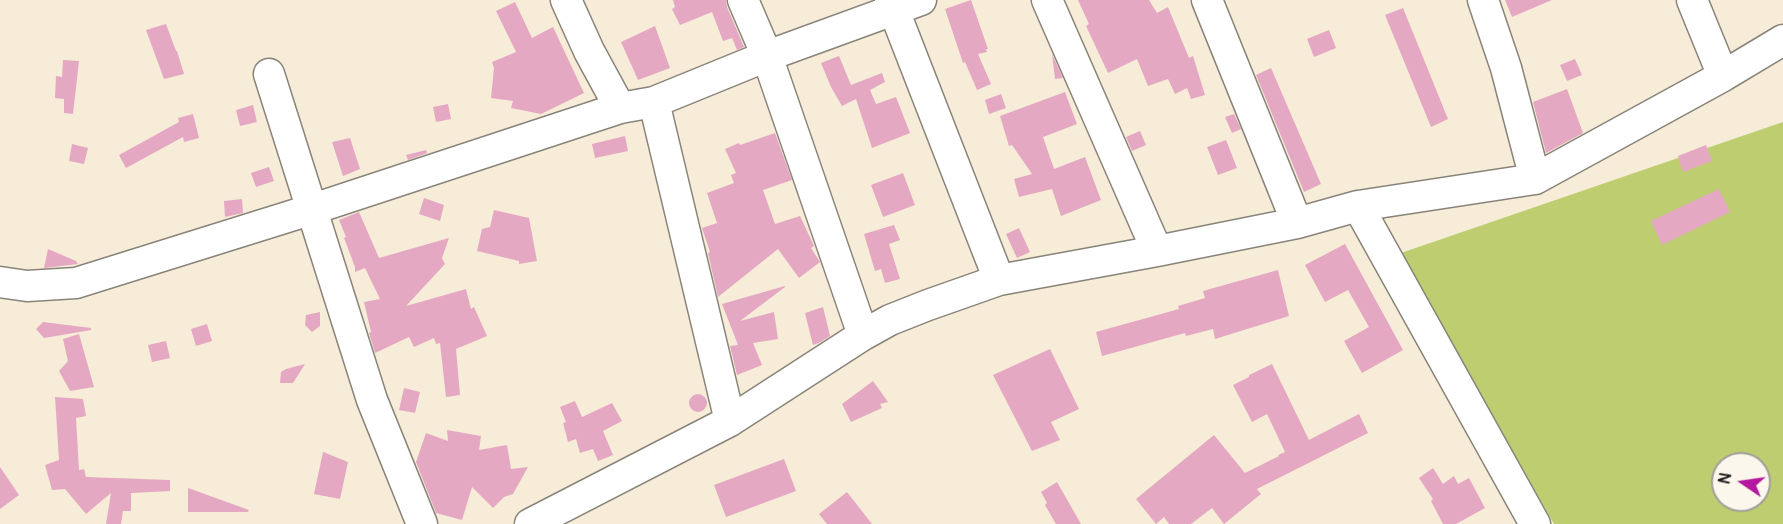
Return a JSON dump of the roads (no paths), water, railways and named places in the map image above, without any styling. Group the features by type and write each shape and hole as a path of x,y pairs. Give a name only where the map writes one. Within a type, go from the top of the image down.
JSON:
{"street":[{"path":"566,0 589,51 620,108"},
{"path":"743,0 767,56 863,335"},
{"path":"0,282 27,286 76,283 313,209 620,108 654,102 892,5 921,0"},
{"path":"1047,0 1157,251"},
{"path":"1207,0 1297,223"},
{"path":"1483,0 1506,68 1535,178"},
{"path":"1692,0 1723,76"},
{"path":"892,5 999,280"},
{"path":"531,524 730,421 863,335 890,320 928,304 999,280 1297,223 1358,206 1535,178 1723,76 1783,40"},
{"path":"269,74 372,400 422,524"},
{"path":"654,102 730,421"},
{"path":"1358,206 1535,524"}]}
